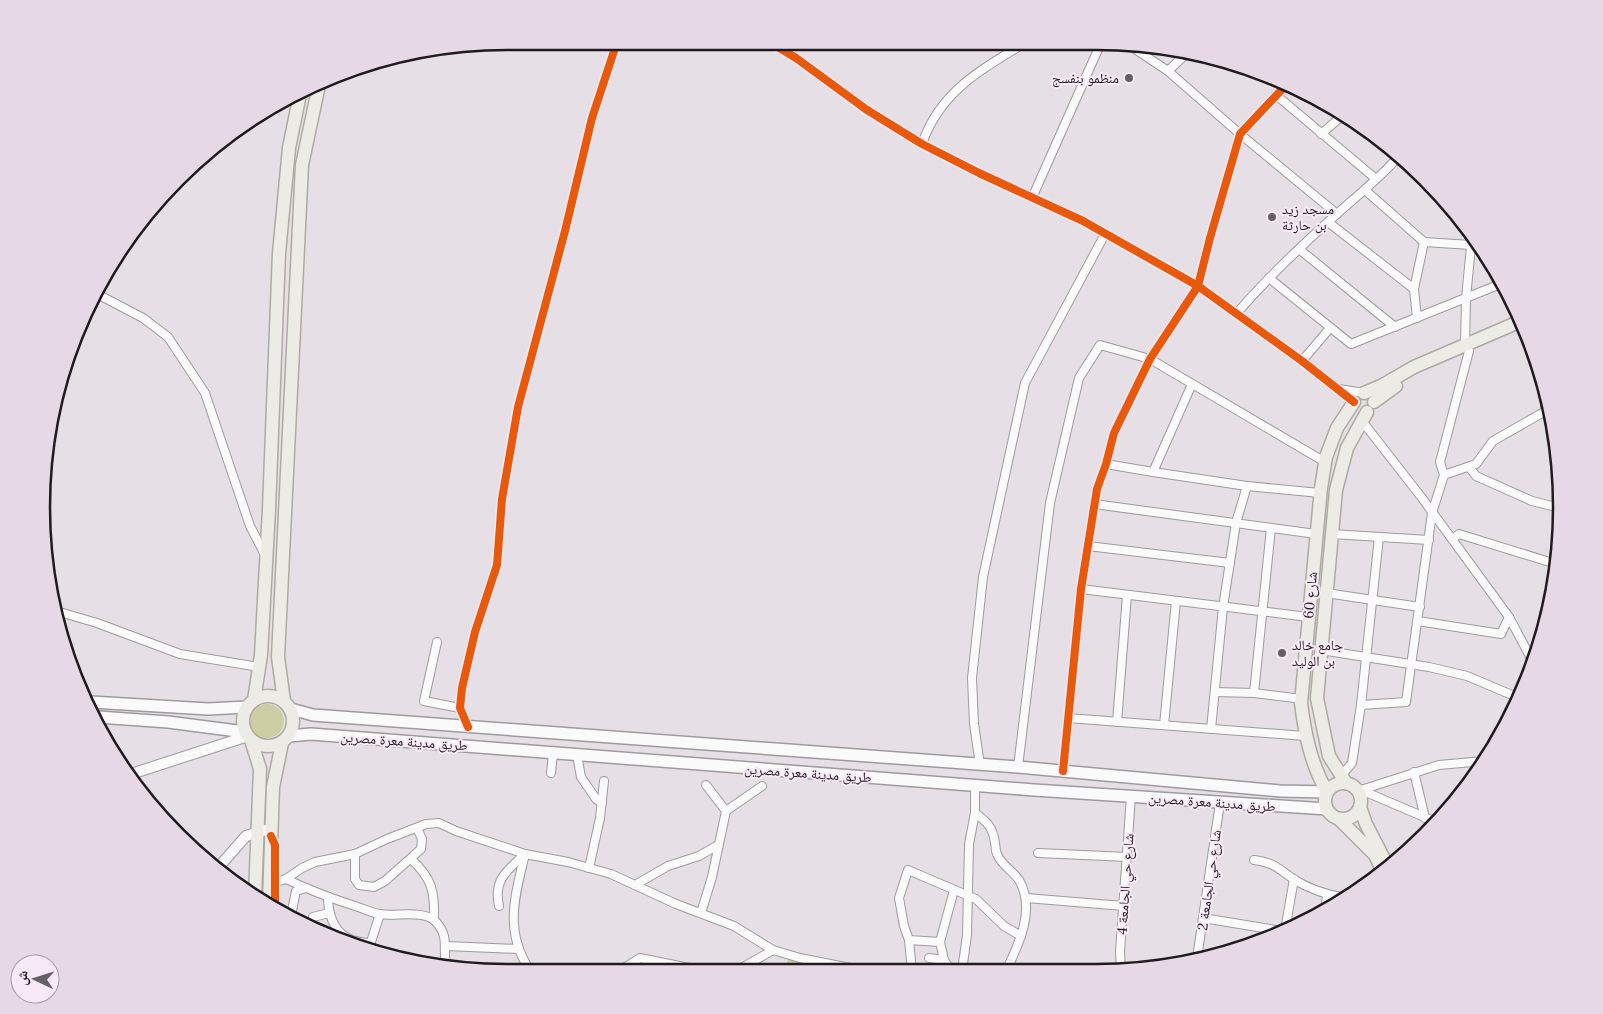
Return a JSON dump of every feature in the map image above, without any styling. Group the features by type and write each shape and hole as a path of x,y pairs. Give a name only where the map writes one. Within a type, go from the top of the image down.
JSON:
{"main road":[{"path":"256,889 264,831 273,787 286,740 294,723 287,705 278,658 302,165 318,91"},
{"path":"269,897 270,884 260,769 243,720 251,704 260,667 267,557 279,253 289,148 299,100"},
{"name":"شارع 60","path":"1350,784 1329,756 1317,698 1336,490 1347,448 1368,411 1384,393 1406,379 1514,324"},
{"name":"شارع 60","path":"1364,393 1381,386 1414,367 1517,329"},
{"path":"1364,393 1371,396 1368,411 1364,412 1357,409 1354,402 1357,395 1364,393"},
{"name":"شارع 60","path":"1327,792 1318,777 1305,736 1302,698 1316,534 1325,462 1337,428 1354,402"},
{"path":"94,702 208,709 251,704 269,696 277,697 287,705"},
{"name":"طريق مدينة معرة مصرين","path":"287,705 313,715 1018,767 1280,791 1327,792"},
{"path":"102,718 168,722 248,736 265,746 274,746 286,740"},
{"name":"طريق مدينة معرة مصرين","path":"286,740 311,734 977,786 1327,809"},
{"path":"1313,762 1329,756"},
{"path":"977,786 980,765"},
{"path":"1380,865 1375,855 1340,819 1327,809 1325,800 1327,792 1335,784 1350,784 1360,795 1360,807 1366,824 1385,861"},
{"path":"1340,819 1352,817 1360,807"}],"street":[{"path":"468,727 460,708 462,688 475,632 497,565 502,499 518,407 565,231 592,118 614,50"},
{"path":"783,50 867,110 922,144 979,173 1083,221 1198,286 1302,361 1354,402"},
{"path":"922,144 936,115 957,89 974,74 1013,50"},
{"path":"1032,198 1098,50"},
{"path":"1141,52 1168,71 1240,134 1337,214"},
{"path":"1168,71 1181,58"},
{"path":"1063,771 1081,589 1097,489 1114,433 1150,359 1198,286 1240,134 1281,90"},
{"path":"1276,95 1376,179"},
{"path":"1321,134 1338,119"},
{"path":"1237,313 1269,278 1394,161"},
{"path":"1365,190 1424,242 1470,245"},
{"path":"1328,222 1414,289"},
{"path":"980,765 974,724 972,678 983,577 1025,383 1105,234"},
{"path":"1417,318 1414,289 1424,242"},
{"path":"1361,705 1406,702 1432,513 1444,476 1440,462 1467,347 1466,298 1471,246"},
{"path":"1299,249 1395,327"},
{"path":"1269,278 1351,344 1496,286"},
{"path":"102,296 143,318 168,337 205,393 250,526 267,557"},
{"path":"1302,361 1330,328"},
{"path":"1018,767 1050,503 1079,378 1100,345 1150,359 1325,462"},
{"path":"1153,472 1192,384"},
{"path":"1338,389 1364,393"},
{"path":"1368,411 1432,513 1509,617 1529,654"},
{"path":"1444,476 1476,464 1492,441 1543,412"},
{"path":"1106,464 1247,486 1320,493"},
{"path":"1469,467 1476,476 1532,501 1553,506"},
{"path":"1211,729 1223,607 1236,523 1247,486"},
{"path":"1094,504 1316,534"},
{"path":"1254,693 1272,528"},
{"path":"1332,534 1429,540"},
{"path":"1452,539 1459,534 1550,562"},
{"path":"1350,784 1380,537"},
{"path":"1088,546 1230,563"},
{"path":"1081,589 1308,617"},
{"path":"1326,593 1420,607"},
{"path":"1117,722 1127,595"},
{"path":"1164,726 1176,601"},
{"path":"63,614 97,623 180,654 260,667"},
{"path":"1418,621 1501,634 1509,617"},
{"path":"437,642 424,702 460,708"},
{"path":"1321,650 1429,667 1467,676 1512,695"},
{"path":"1214,692 1254,693 1302,698"},
{"path":"1068,718 1305,736"},
{"path":"135,773 248,736"},
{"path":"551,773 553,753"},
{"path":"577,754 581,777 596,799 602,803"},
{"path":"1350,784 1414,772 1439,765 1475,762"},
{"path":"1414,772 1425,818"},
{"path":"589,868 595,845 604,781"},
{"path":"1350,784 1429,819"},
{"path":"706,785 726,811"},
{"path":"701,913 712,877 726,811 762,786"},
{"path":"956,964 964,962 967,935 969,839 977,786"},
{"name":"شارع حي الجامعة 4","path":"1121,963 1132,796"},
{"name":"شارع حي الجامعة 2","path":"1198,952 1220,802"},
{"path":"974,813 991,826 997,854 1017,878 1026,898 1026,911 1021,936 1009,964"},
{"path":"270,884 286,879 315,862 355,854 426,824 439,823 456,831 525,854 568,862 612,874 734,926 773,950 830,964"},
{"path":"355,854 355,880 360,885 374,887 385,881 421,849 422,839 417,828"},
{"path":"222,864 243,839 251,834 264,831"},
{"path":"636,885 668,866 700,856 718,845"},
{"path":"1038,853 1128,857"},
{"path":"499,906 498,890 501,880 506,872 525,854"},
{"path":"525,854 515,897 513,923 515,937 526,964"},
{"path":"411,859 426,875 431,886 434,898 434,920"},
{"path":"1254,860 1276,866 1294,879 1327,895 1335,896"},
{"path":"911,964 909,940 904,926 899,898 908,870 979,901 1004,926 1021,936"},
{"path":"286,879 328,897 380,914 417,914 434,920 444,934 445,960"},
{"path":"1285,923 1294,879"},
{"path":"292,910 296,891 306,888"},
{"path":"947,964 940,942 954,890"},
{"path":"1326,902 1327,895"},
{"path":"328,897 329,913 342,933"},
{"path":"1026,898 1124,906"},
{"path":"314,917 329,913"},
{"path":"371,943 380,914"},
{"path":"1203,918 1271,929"},
{"path":"909,940 940,942"},
{"path":"446,946 519,949"},
{"path":"748,964 773,950"},
{"path":"630,964 640,958 670,964"},
{"path":"929,958 943,964"}],"green space":[{"path":"267,704 274,705 279,709 283,714 283,728 279,733 274,737 267,738 260,737 255,733 251,728 250,721 251,714 255,709 260,705"},
{"path":"788,957 817,964 787,964"}],"cycle path":[{"path":"468,727 460,708 462,688 475,632 497,565 502,499 518,407 565,231 592,118 614,50"},
{"path":"783,50 867,110 922,144 979,173 1083,221 1198,286 1302,361 1354,402"},
{"path":"1063,771 1081,589 1097,489 1114,433 1150,359 1198,286 1240,134 1282,90"},
{"path":"271,836 275,845 275,901"}],"place":[{"name":"منظمو بنفسج","path":"1129,78"},
{"name":"مسجد زيد بن حارثة","path":"1272,217"},
{"name":"جامع خالد بن الوليد","path":"1282,653"}]}
